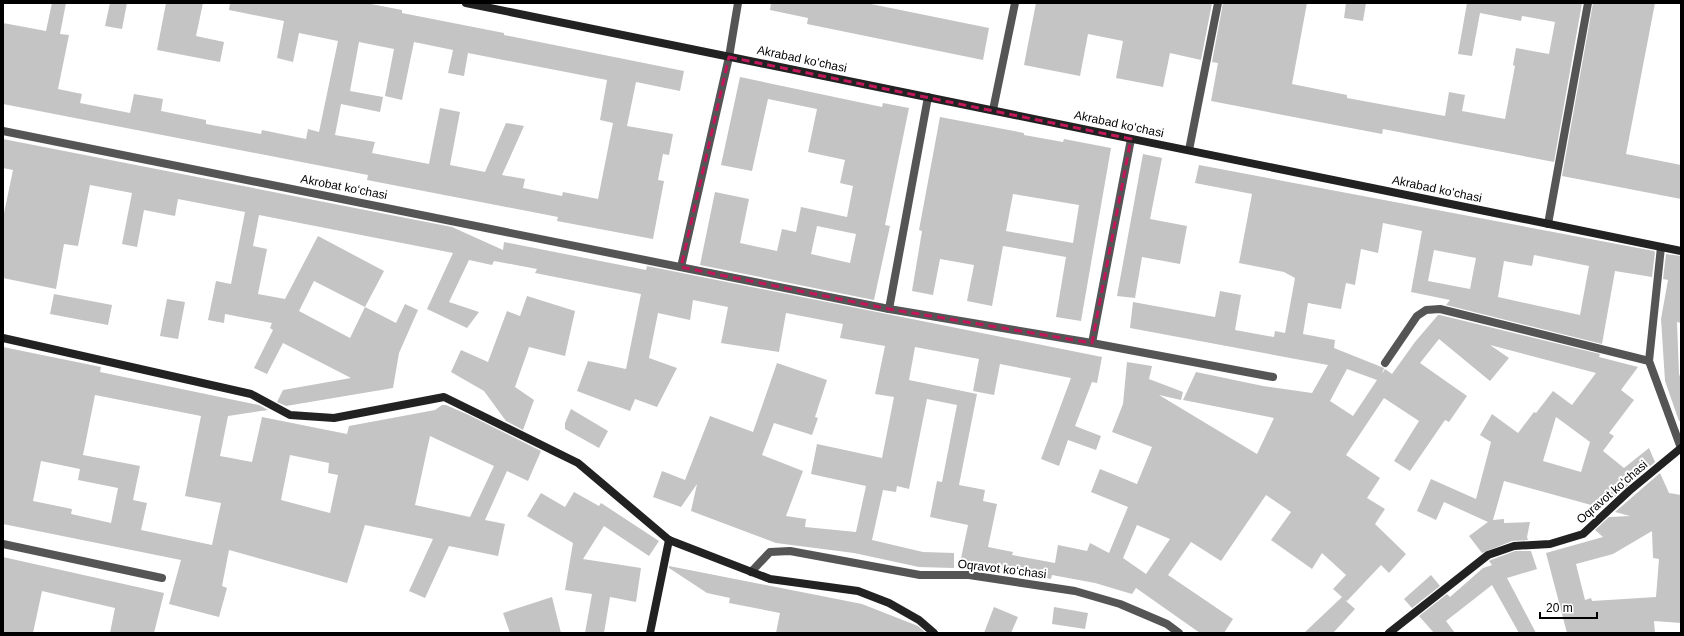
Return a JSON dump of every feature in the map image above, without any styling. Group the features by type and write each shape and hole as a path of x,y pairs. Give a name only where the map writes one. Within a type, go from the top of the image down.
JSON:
{"street":[{"name":"Akrabad koʻchasi","path":"466,3 1681,251"},
{"path":"681,267 729,57 738,3"},
{"path":"993,110 1015,3"},
{"path":"1189,150 1218,3"},
{"path":"1548,224 1588,3"},
{"path":"889,309 928,97"},
{"name":"Akrobat koʻchasi","path":"3,131 889,309 1092,343 1272,377"},
{"path":"1092,343 1131,139"},
{"path":"1661,247 1649,361 1681,448"},
{"path":"1385,363 1417,316 1426,310 1440,309 1649,361"},
{"path":"3,338 251,394 290,415 334,418 444,397 578,462 669,540 770,579 858,591 889,603 919,620 934,633"},
{"name":"Oqravot koʻchasi","path":"1389,633 1488,555 1514,546 1550,544 1583,534 1629,491 1681,448"},
{"path":"650,633 669,540"},
{"path":"3,544 162,578"},
{"name":"Oqravot koʻchasi","path":"751,572 770,552 780,550 920,576 969,575 1075,591 1120,604 1167,624 1179,633"}],"highlighted area":[{"path":"729,57 1131,139 1092,343 889,309 681,267"}],"building":[{"path":"52,3 66,3 60,34 69,35 58,89 82,94 80,103 130,113 134,94 163,99 161,111 206,120 206,124 261,134 262,130 306,139 308,129 319,132 338,41 299,33 293,62 277,58 284,21 229,10 230,3 366,3 402,10 402,13 504,33 504,35 684,71 680,91 636,82 627,126 673,134 669,155 663,154 658,180 664,181 653,239 557,221 558,217 367,180 368,175 3,104 3,23 46,31","holes":["359,42 394,49 385,96 402,100 414,42 453,50 448,73 464,76 468,53 607,80 600,120 613,123 598,199 563,192 562,196 523,188 525,179 502,175 524,126 506,123 485,172 450,165 460,112 440,108 429,164 372,153 375,142 335,135 341,104 380,112 383,97 350,91"]},
{"path":"110,3 127,3 122,29 105,26"},
{"path":"166,3 203,3 196,36 224,42 220,62 157,50"},
{"path":"771,3 866,3 989,28 983,60 807,24 808,18 770,10"},
{"path":"1036,3 1212,3 1201,60 1170,53 1163,87 1116,78 1123,41 1088,34 1080,76 1024,65"},
{"path":"1223,3 1307,3 1292,84 1347,95 1347,98 1445,116 1449,92 1465,95 1462,111 1505,119 1515,66 1513,65 1516,48 1549,54 1555,22 1522,16 1521,21 1480,13 1472,56 1458,54 1467,3 1582,3 1554,162 1383,129 1382,134 1211,101 1218,63 1212,62"},
{"path":"1346,3 1366,3 1363,21 1344,18"},
{"path":"1593,3 1655,3 1626,154 1681,165 1681,199 1562,176"},
{"path":"740,77 882,107 883,103 909,108 885,225 890,226 874,300 700,265 715,192 749,199 740,243 777,251 782,229 796,232 801,207 847,217 853,186 840,183 845,160 808,152 817,109 768,99 752,171 721,165","holes":["817,226 856,234 850,263 811,254"]},
{"path":"940,117 1024,133 1024,135 1063,142 1064,139 1111,148 1081,321 1056,317 1066,257 1003,246 992,306 967,301 974,265 940,259 933,295 912,291 922,231 919,230","holes":["1013,194 1079,205 1073,243 1006,231"]},
{"path":"3,139 452,227 503,250 504,242 646,270 647,266 1102,357 1097,383 1092,382 1075,426 1101,436 1096,450 1068,440 1059,466 1041,459 1071,378 1000,364 994,395 973,391 979,359 915,347 909,380 977,394 959,485 985,490 983,501 997,504 988,547 1013,552 1012,555 1055,563 1058,545 1087,551 1090,543 1109,553 1128,507 1091,492 1100,469 1137,484 1152,447 1112,432 1123,404 1127,362 1152,366 1149,379 1183,392 1181,400 1159,395 1257,454 1274,418 1183,400 1196,372 1263,386 1312,393 1328,365 1130,328 1133,302 1215,317 1220,291 1241,295 1235,330 1274,337 1275,331 1285,333 1295,278 1284,272 1239,263 1252,194 1195,183 1199,165 1654,251 1652,277 1615,271 1602,344 1446,305 1450,300 1411,292 1422,231 1383,223 1378,253 1361,249 1355,285 1346,283 1341,309 1308,303 1303,334 1335,340 1334,348 1384,368 1382,374 1385,369 1392,374 1415,342 1438,315 1440,315 1600,354 1599,357 1638,367 1621,390 1634,400 1609,433 1614,436 1603,451 1624,468 1649,448 1655,462 1602,508 1504,481 1493,520 1504,519 1504,523 1530,522 1527,537 1528,540 1512,541 1482,553 1469,536 1488,522 1444,502 1436,520 1417,511 1431,479 1476,499 1491,442 1480,435 1492,414 1518,433 1553,391 1572,405 1596,373 1490,345 1509,358 1490,381 1439,339 1420,363 1467,396 1449,422 1445,420 1410,471 1394,461 1419,421 1384,398 1346,455 1380,478 1367,498 1385,509 1375,524 1406,554 1389,573 1381,565 1347,601 1345,600 1355,609 1333,633 1304,633 1342,597 1333,589 1346,575 1322,553 1312,569 1271,540 1291,512 1266,495 1221,561 1191,542 1168,575 1233,619 1224,633 1200,633 1136,588 1132,594 1095,583 1052,575 1051,579 971,563 960,563 968,525 930,517 937,481 942,482 957,405 927,399 909,489 897,486 896,492 883,490 872,540 923,552 954,553 954,568 919,567 854,553 776,543 691,511 697,484 681,507 653,497 662,471 685,480 710,416 753,432 777,363 827,380 815,417 818,418 812,435 774,423 762,455 803,471 786,516 806,519 805,527 856,532 866,486 811,474 817,444 882,458 894,397 875,394 885,346 840,338 843,324 786,313 779,352 721,343 728,307 693,300 690,320 658,313 649,358 677,368 657,407 635,399 630,411 577,391 588,361 626,369 641,294 535,273 537,269 494,261 492,265 469,260 449,302 479,312 467,328 427,309 453,253 259,215 253,246 267,249 258,294 285,299 318,236 384,271 365,307 396,323 405,304 418,310 399,353 393,388 286,406 277,402 283,390 351,378 283,343 267,374 254,368 273,330 270,328 272,323 225,314 224,323 208,320 216,281 231,284 245,212 178,199 175,216 144,210 137,247 122,244 132,193 90,185 78,246 64,244 56,289 3,278 3,218 13,170 3,168","holes":["1434,250 1476,258 1470,289 1428,281","1534,255 1589,266 1580,315 1498,297 1504,261 1532,266","314,281 365,307 350,338 299,311","1347,369 1377,380 1353,416 1330,401","1556,417 1590,442 1581,472 1543,461","1137,525 1170,539 1146,574 1123,558"]},
{"path":"1143,154 1162,158 1150,219 1187,226 1180,264 1142,257 1135,298 1117,296"},
{"path":"1666,254 1681,256 1681,323 1677,322 1679,374 1681,379 1681,421 1679,421 1665,381 1661,319 1668,280 1663,279"},
{"path":"54,294 112,305 108,325 50,314"},
{"path":"527,296 575,311 565,356 529,347 515,387 534,400 523,430 506,421 484,391 451,372 461,350 488,362 507,311 520,316"},
{"path":"167,299 185,302 178,339 160,336"},
{"path":"3,347 101,367 100,372 259,405 268,410 228,416 220,456 252,462 262,417 347,434 349,426 435,410 442,405 446,405 471,416 541,451 528,481 507,471 485,520 505,524 498,556 449,546 425,598 409,591 433,539 365,525 347,583 229,550 222,586 227,588 219,617 169,604 181,560 3,524","holes":["95,395 201,416 185,496 221,503 212,545 141,530 147,503 133,500 140,466 83,455","430,436 494,466 470,517 415,505","290,455 329,463 328,473 338,475 330,513 281,500","41,461 80,469 78,480 118,488 111,523 71,514 72,509 33,501"]},
{"path":"571,409 608,431 599,448 565,429 565,423"},
{"path":"1660,473 1669,493 1681,495 1681,623 1654,621 1655,633 1567,633 1546,553 1603,537 1595,530 1609,517 1630,516 1615,512","holes":["1652,531 1653,558 1659,559 1656,597 1592,601 1591,598 1585,600 1576,564 1613,554"]},
{"path":"574,492 599,506 601,503 659,541 649,556 604,526 583,559 641,568 636,602 610,597 604,633 585,633 592,594 565,590 573,543 527,516 541,493 565,507"},
{"path":"1515,551 1531,551 1537,569 1507,578 1536,633 1519,633 1492,585 1446,621 1455,633 1434,633 1419,616 1447,594 1450,597 1483,568 1492,565 1489,561"},
{"path":"3,557 164,593 154,633 110,633 115,608 42,591 33,633 3,633"},
{"path":"669,566 862,604 918,626 926,633 776,633 780,613 729,603 730,598 707,593 669,568"},
{"path":"1431,575 1440,586 1412,608 1404,599"},
{"path":"552,597 561,633 510,633 503,613"},
{"path":"994,607 1018,617 1011,633 984,633"},
{"path":"1054,607 1088,613 1085,629 1052,624"}]}
